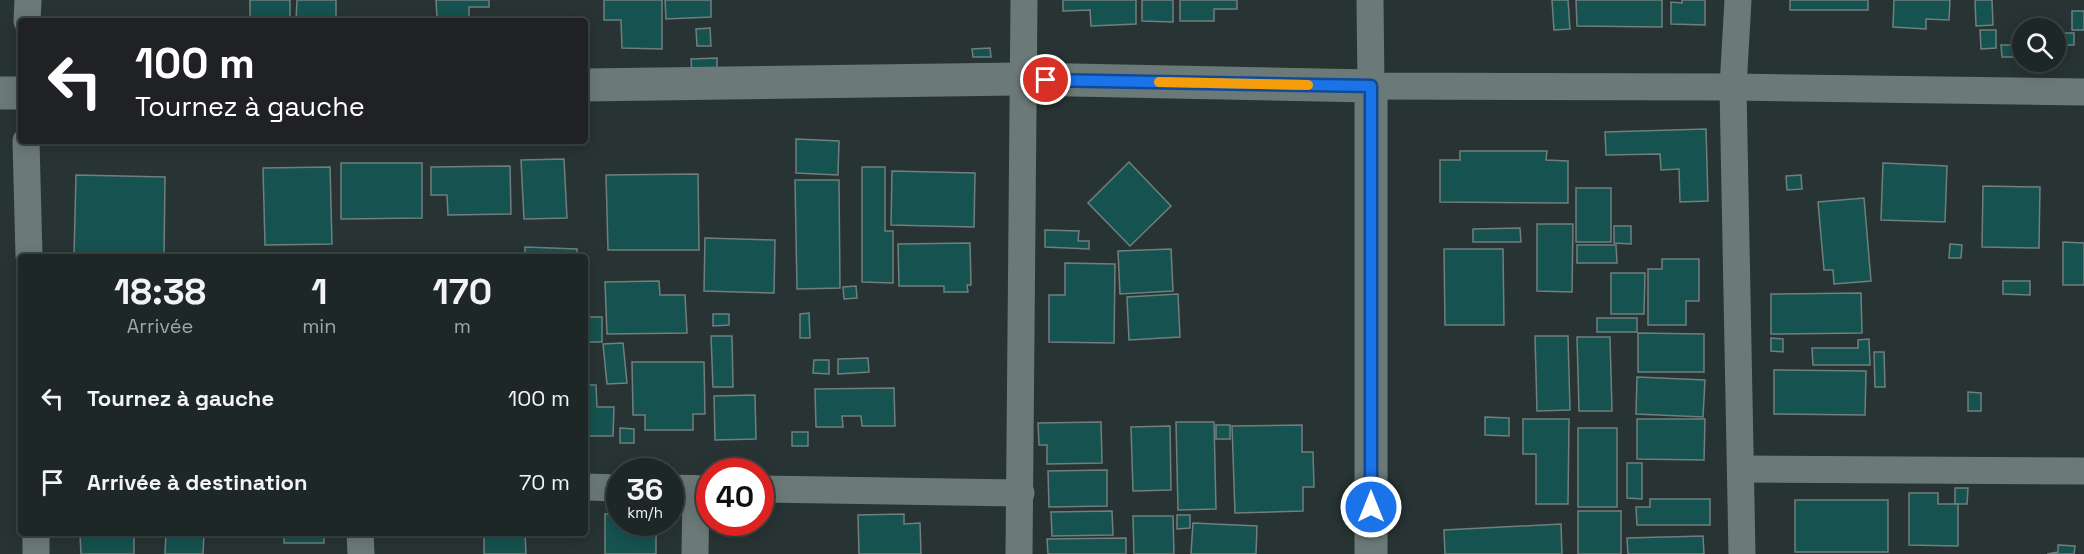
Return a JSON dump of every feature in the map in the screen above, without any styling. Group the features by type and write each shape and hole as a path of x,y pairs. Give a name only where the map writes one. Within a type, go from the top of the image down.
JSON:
{"street":[{"path":"27,18 28,0"},
{"path":"1019,554 1024,0"},
{"path":"1371,0 1371,554"},
{"path":"1738,0 1733,87 1743,469 1742,554"},
{"path":"588,85 1023,79 1371,86 1733,87 2084,92"},
{"path":"0,93 18,93"},
{"path":"26,144 29,254"},
{"path":"1743,469 2084,471"},
{"path":"588,487 606,488"},
{"path":"692,488 695,554"},
{"path":"774,489 1021,492"},
{"path":"36,536 36,554"},
{"path":"360,536 361,554"}],"building":[{"path":"250,0 290,0 290,18 250,18"},
{"path":"297,0 336,0 336,18 296,18"},
{"path":"436,0 489,0 489,7 469,7 469,18 437,18"},
{"path":"604,0 662,0 662,49 622,48 621,20 604,20"},
{"path":"665,0 711,0 711,17 666,19"},
{"path":"1063,0 1136,0 1136,24 1091,26 1090,10 1063,11"},
{"path":"1142,0 1173,0 1173,22 1142,21"},
{"path":"1180,0 1237,0 1237,9 1214,9 1214,21 1180,21"},
{"path":"1552,0 1568,0 1570,29 1554,30"},
{"path":"1576,0 1662,0 1662,27 1577,26"},
{"path":"1682,0 1705,0 1705,25 1671,24 1671,2 1682,3"},
{"path":"1790,0 1868,0 1868,10 1790,10"},
{"path":"1894,0 1950,0 1949,20 1926,19 1926,29 1893,27"},
{"path":"1975,0 1992,0 1993,25 1976,26"},
{"path":"2072,11 2084,11 2084,30 2072,30"},
{"path":"710,28 711,46 697,46 696,29"},
{"path":"1980,30 1996,30 1996,48 1981,49"},
{"path":"2066,33 2074,33 2074,45 2066,45"},
{"path":"2001,45 2012,45 2012,57 2002,57"},
{"path":"990,48 991,57 973,57 972,49"},
{"path":"717,58 717,74 692,75 691,59"},
{"path":"1706,129 1708,201 1680,202 1679,169 1661,170 1660,154 1606,155 1605,132"},
{"path":"796,139 839,141 838,175 796,173"},
{"path":"1460,151 1547,151 1546,160 1568,161 1568,203 1440,202 1440,160 1460,160"},
{"path":"564,159 567,218 524,219 521,160"},
{"path":"1129,162 1171,206 1130,246 1088,203"},
{"path":"341,163 422,163 422,218 341,219"},
{"path":"1883,163 1947,166 1945,222 1881,220"},
{"path":"510,166 511,214 448,215 447,195 431,195 431,167"},
{"path":"330,167 332,244 265,245 263,168"},
{"path":"862,167 885,167 885,231 893,231 893,283 862,282"},
{"path":"892,171 975,173 974,227 891,225"},
{"path":"698,174 699,250 608,250 606,175"},
{"path":"76,175 165,177 164,254 74,254"},
{"path":"1801,175 1802,189 1787,190 1786,176"},
{"path":"795,180 839,180 840,288 797,289"},
{"path":"1983,186 2040,187 2039,248 1982,247"},
{"path":"1576,188 1611,188 1611,242 1576,242"},
{"path":"1864,198 1871,281 1834,284 1833,270 1824,270 1818,202"},
{"path":"1537,224 1573,224 1572,292 1537,291"},
{"path":"1614,226 1631,226 1631,244 1614,243"},
{"path":"1520,228 1521,242 1473,242 1473,229"},
{"path":"1045,230 1079,231 1078,241 1089,241 1089,249 1045,247"},
{"path":"705,238 775,240 774,293 704,291"},
{"path":"2063,242 2084,243 2084,285 2063,285"},
{"path":"970,243 971,285 967,285 968,292 944,292 944,286 899,286 898,244"},
{"path":"1950,244 1962,245 1961,258 1949,258"},
{"path":"1577,245 1616,245 1617,263 1577,263"},
{"path":"525,247 577,249 577,254 525,254"},
{"path":"1171,249 1173,291 1120,294 1118,251"},
{"path":"1444,249 1503,249 1504,325 1445,325"},
{"path":"1662,259 1699,259 1699,301 1686,301 1686,325 1648,325 1648,269 1662,269"},
{"path":"1065,263 1115,264 1114,343 1049,342 1049,295 1065,295"},
{"path":"1611,273 1645,273 1644,314 1611,314"},
{"path":"659,281 660,295 685,295 687,333 607,334 605,282"},
{"path":"2003,281 2030,281 2030,295 2003,294"},
{"path":"856,286 857,298 844,299 843,287"},
{"path":"1861,293 1862,333 1771,334 1771,294"},
{"path":"1178,294 1180,337 1129,340 1127,297"},
{"path":"809,313 810,338 800,338 800,314"},
{"path":"713,314 729,314 729,325 713,326"},
{"path":"588,317 602,317 602,342 588,342"},
{"path":"1597,318 1637,318 1637,332 1597,332"},
{"path":"1638,333 1704,334 1704,372 1638,372"},
{"path":"711,336 732,336 733,387 713,387"},
{"path":"1535,336 1568,336 1570,410 1537,411"},
{"path":"1577,337 1610,337 1612,411 1579,411"},
{"path":"1771,338 1783,339 1783,352 1771,351"},
{"path":"1869,339 1870,365 1813,365 1812,348 1858,348 1858,340"},
{"path":"623,343 627,383 607,384 603,344"},
{"path":"1874,352 1884,352 1885,387 1875,387"},
{"path":"868,358 869,372 838,374 838,359"},
{"path":"814,360 829,360 829,374 813,373"},
{"path":"632,362 704,362 705,414 693,414 693,430 645,430 645,415 633,415"},
{"path":"1774,370 1866,371 1865,415 1774,414"},
{"path":"1637,377 1705,380 1703,417 1636,414"},
{"path":"588,385 596,385 597,407 614,407 613,436 588,436"},
{"path":"894,388 895,426 862,426 861,416 842,416 843,427 816,427 815,389"},
{"path":"1968,392 1981,393 1981,411 1968,411"},
{"path":"755,395 756,439 715,440 714,396"},
{"path":"1485,417 1509,418 1509,436 1485,435"},
{"path":"1523,419 1569,419 1568,504 1536,504 1536,454 1523,454"},
{"path":"1637,419 1705,419 1704,460 1637,459"},
{"path":"1101,422 1102,463 1047,464 1047,445 1039,445 1038,423"},
{"path":"1176,422 1214,422 1216,509 1178,510"},
{"path":"1216,425 1230,425 1230,439 1216,439"},
{"path":"1302,425 1302,452 1313,452 1314,487 1303,487 1303,511 1235,513 1232,426"},
{"path":"1170,426 1171,490 1133,491 1131,427"},
{"path":"620,428 634,429 634,443 620,443"},
{"path":"1578,428 1617,428 1617,507 1578,507"},
{"path":"792,432 808,432 808,446 792,446"},
{"path":"1627,463 1642,463 1642,499 1627,498"},
{"path":"1107,470 1107,506 1049,507 1048,471"},
{"path":"1955,488 1968,488 1967,504 1955,504"},
{"path":"1909,493 1938,493 1938,504 1958,504 1958,546 1909,545"},
{"path":"1650,499 1710,499 1710,525 1637,525 1636,507 1650,507"},
{"path":"1795,500 1888,500 1888,552 1795,552"},
{"path":"1112,511 1113,535 1052,536 1051,512"},
{"path":"1578,511 1621,511 1621,554 1578,554"},
{"path":"605,514 606,536 656,536 656,554 605,554"},
{"path":"904,514 904,524 920,523 921,554 859,554 858,515"},
{"path":"1177,515 1190,515 1190,528 1177,529"},
{"path":"1133,516 1173,516 1174,554 1134,554"},
{"path":"1193,523 1257,526 1256,554 1191,554"},
{"path":"1561,524 1562,554 1445,554 1444,530"},
{"path":"80,536 134,536 134,554 81,554"},
{"path":"166,536 204,536 203,554 165,554"},
{"path":"284,536 324,536 324,543 284,543"},
{"path":"484,536 525,536 526,554 484,554"},
{"path":"1703,536 1704,554 1628,554 1627,538"},
{"path":"1126,538 1126,554 1048,554 1047,539"},
{"path":"2058,545 2075,546 2074,554 2047,554 2058,552"}],"slow traffic":[{"path":"1159,82 1308,85"}],"route":[{"path":"1046,80 1371,86 1371,507"}]}
